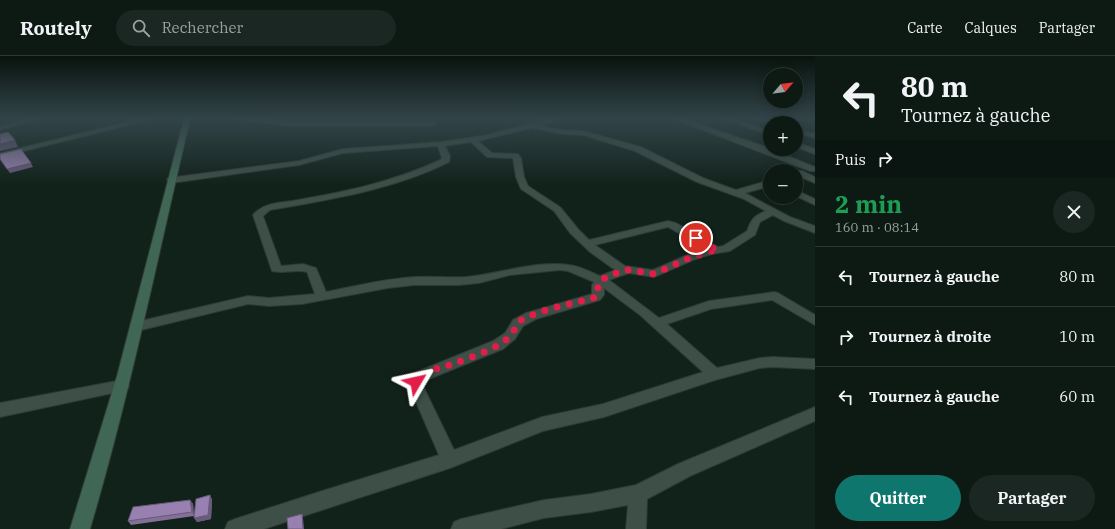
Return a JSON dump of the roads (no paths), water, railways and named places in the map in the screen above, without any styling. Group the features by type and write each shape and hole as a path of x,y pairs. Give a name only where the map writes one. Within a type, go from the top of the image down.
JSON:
{"street":[{"path":"0,155 58,141"},
{"path":"80,529 101,463 122,386 181,141"},
{"path":"171,180 299,163 343,152 441,144 459,141"},
{"path":"474,141 490,155 515,156 524,187 557,209 574,231 594,250 623,270"},
{"path":"609,141 634,148 658,158 700,180 736,193 773,212 815,230"},
{"path":"740,141 814,169"},
{"path":"322,296 312,270 303,266 281,270 276,269 268,240 258,215 267,208 379,187 412,175 446,160 441,144"},
{"path":"803,147 815,152"},
{"path":"803,172 814,169"},
{"path":"803,176 815,180"},
{"path":"736,193 763,185"},
{"path":"803,196 815,202"},
{"path":"450,460 419,394 416,385 417,379 429,372 467,358 502,342 510,336 518,323 526,318 563,305 596,297 598,295 598,285 601,280 623,270 654,274 689,258 711,251 718,251 728,248 751,233 756,219 773,212"},
{"path":"589,244 668,224 673,225 718,251"},
{"path":"137,326 248,300 269,302 302,300 414,280 459,281 479,279 510,272 560,267 570,268 601,280 657,324 714,374"},
{"path":"657,324 709,305 774,296 815,321"},
{"path":"235,529 450,460 542,424 604,410 714,374 760,363 773,362 815,364"},
{"path":"0,410 122,386"},
{"path":"462,529 506,524 544,509 638,494 684,470 815,414"},
{"path":"636,529 638,494"}]}
